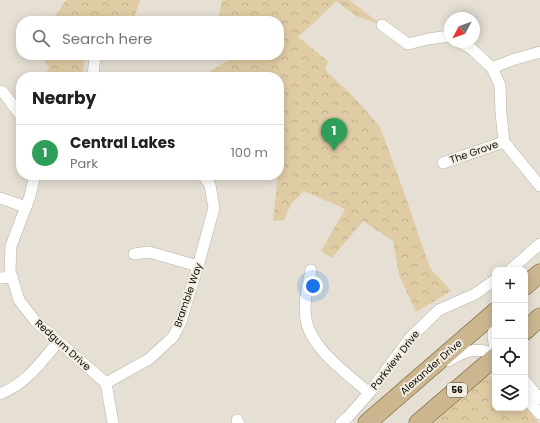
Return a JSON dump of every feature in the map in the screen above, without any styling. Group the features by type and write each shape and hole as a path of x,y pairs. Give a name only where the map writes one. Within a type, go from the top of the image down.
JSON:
{"main road":[{"path":"528,283 540,273"},
{"name":"Alexander Drive","path":"367,423 492,315"},
{"path":"528,327 540,317"},
{"name":"56","path":"418,423 492,359"}],"street":[{"path":"382,25 408,44 444,37"},
{"path":"470,48 492,68 500,85 504,142 540,186"},
{"path":"492,68 512,60 540,52"},
{"path":"94,72 95,60"},
{"path":"0,91 3,92 16,109"},
{"name":"The Grove","path":"443,163 504,142"},
{"name":"Redgum Drive","path":"35,180 26,207 10,246 10,272 19,300 36,322 106,383"},
{"name":"Bramble Way","path":"106,383 149,360 173,337 180,324 214,208 210,185 206,180"},
{"path":"0,198 26,207"},
{"path":"513,267 540,244"},
{"path":"134,254 149,252 198,266"},
{"path":"311,270 306,301 306,320 313,339 323,352 369,393"},
{"path":"0,278 12,277"},
{"name":"Parkview Drive","path":"341,423 369,393 410,338 439,310 475,294 492,282"},
{"path":"0,394 12,389 26,379 58,342"},
{"path":"426,372 459,354 471,350 483,350 492,354"},
{"path":"106,383 113,423"},
{"path":"528,385 540,399"},
{"path":"528,401 540,414"}],"green space":[{"path":"66,0 140,0 135,16 55,16"},
{"path":"222,0 349,0 382,25 356,16 336,1 298,37 328,61 325,70 352,95 380,127 430,268 451,291 416,312 399,275 393,241 363,221 332,258 321,251 345,209 304,191 291,204 284,220 273,221 277,180 284,180 284,72 209,72 229,60 284,60 284,16 219,16"},
{"path":"44,60 84,60 83,72 47,72 49,69"},
{"path":"488,375 492,378 492,411 528,410 539,423 433,423"}],"place":[{"name":"Central Lakes","path":"334,151"}]}
